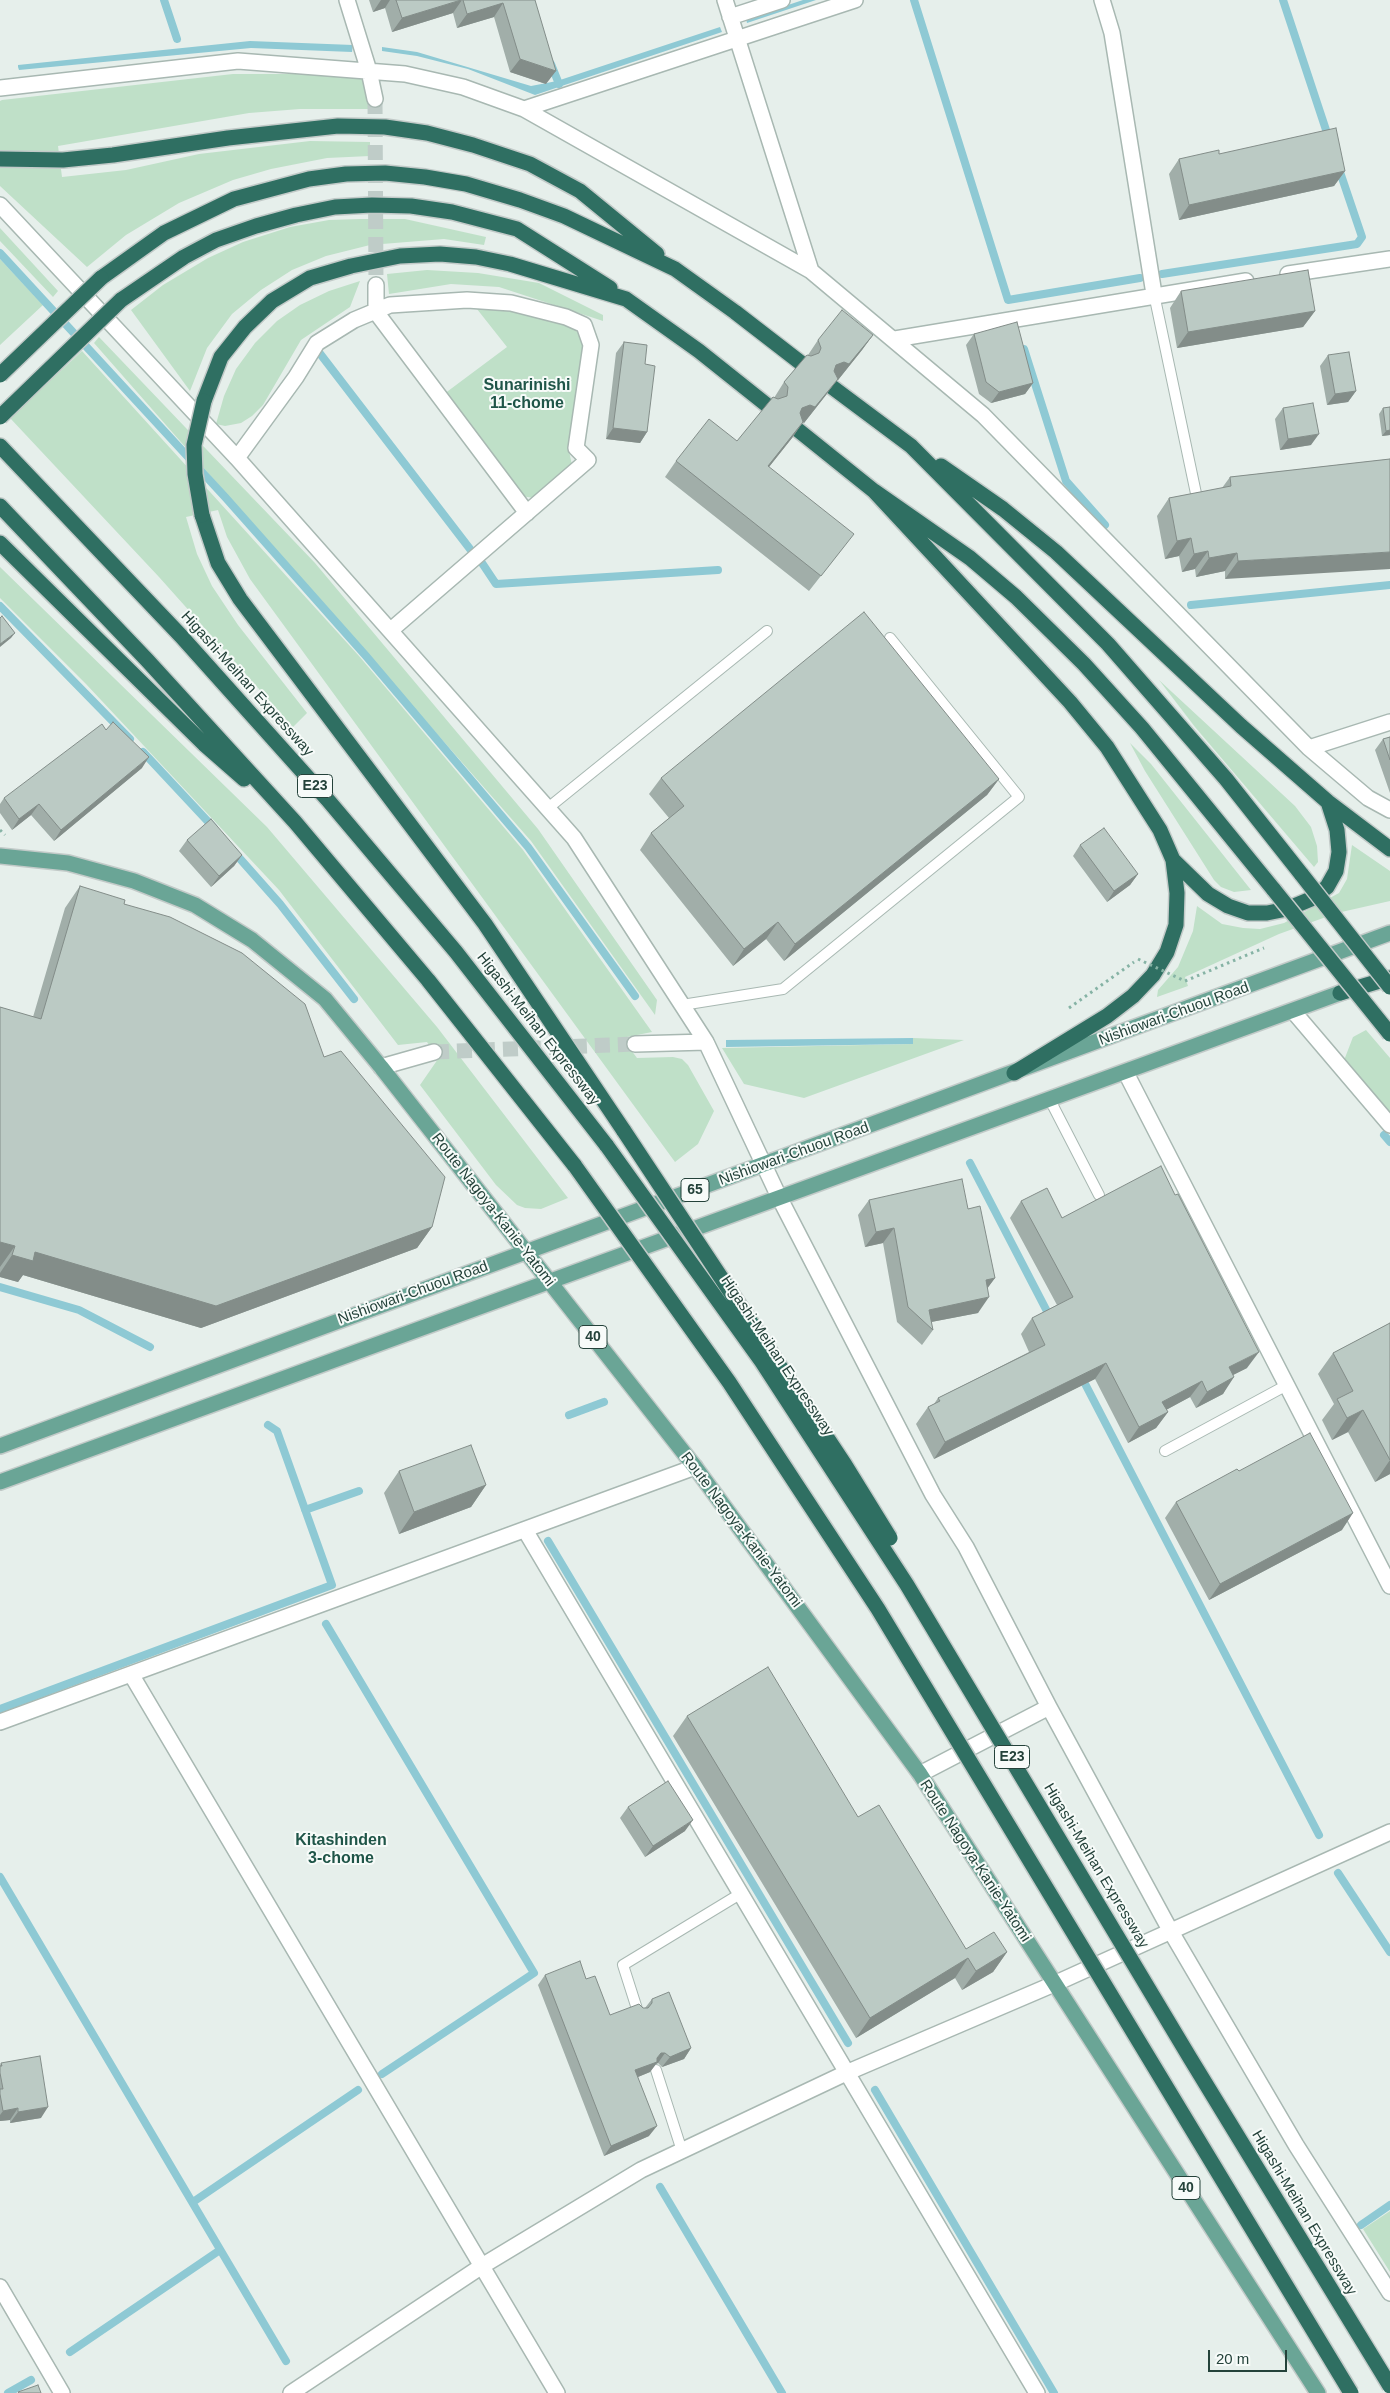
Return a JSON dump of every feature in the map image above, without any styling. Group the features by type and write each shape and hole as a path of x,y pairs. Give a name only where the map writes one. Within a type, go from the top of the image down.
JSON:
{"highway":[{"path":"0,159 63,160 113,156 286,130 329,126 384,127 427,133 473,145 530,164 580,190 675,270 735,312 801,363"},
{"path":"0,375 101,278 164,233 234,199 309,179 346,174 385,173 425,176 466,184 520,200 564,216 675,270"},
{"path":"0,417 121,300 184,257 216,240 296,215 335,207 372,205 411,206 452,212 517,229 626,299 699,351 768,406"},
{"path":"626,299 510,264 476,257 440,254 400,256 351,266 310,278 272,301 245,327 221,357 204,401 194,445 194,474 202,515 218,563 240,599 480,917 845,1465 922,1592 977,1699"},
{"path":"832,387 911,446 1003,509 1056,552 1241,726 1363,831 1390,849"},
{"path":"798,430 874,491 970,558 1016,597 1070,650 1142,728 1390,1034"},
{"name":"Higashi-Meihan Expressway","path":"0,446 181,636 326,798 456,952 607,1146 762,1362 907,1584 1195,2066 1390,2386"},
{"path":"911,446 1108,644 1226,779 1390,987"},
{"path":"874,491 1070,702 1108,748 1160,830 1173,860 1177,893 1176,925 1167,952 1153,975 1133,996 1107,1016 1014,1073"},
{"name":"E23","path":"0,506 146,660 295,822 428,980 575,1166 730,1382 878,1609 1351,2393"},
{"path":"0,544 204,744 295,822"},
{"path":"1173,860 1208,894 1228,906 1248,913 1267,914 1287,909 1311,899 1326,887 1336,871 1339,852 1328,802"},
{"path":"1340,993 1390,977"}],"main road":[{"name":"Route Nagoya-Kanie-Yatomi","path":"0,856 68,863 134,881 195,905 252,940 325,999 382,1067 695,1467 920,1774 1318,2393"},
{"name":"Nishiowari-Chuou Road","path":"0,1446 1390,933"},
{"name":"65","path":"0,1482 549,1280 1050,1100 1340,993"}],"street":[{"path":"347,0 369,71 375,99"},
{"path":"725,0 811,271"},
{"path":"730,17 782,0"},
{"path":"524,109 855,0"},
{"path":"1102,0 1112,34 1154,294"},
{"path":"0,88 238,62 405,74 463,87 524,109 811,271 895,339 983,415 1309,748 1368,798 1390,810"},
{"path":"0,205 237,458 574,838 706,1042 779,1197 933,1495 966,1547 1170,1930 1296,2145 1390,2293"},
{"path":"895,339 1154,294 1390,259"},
{"path":"376,285 376,312 528,513"},
{"path":"237,458 296,377 317,343 354,320 390,305 467,300 511,303 566,317 584,325 591,345 576,448 588,460 391,630"},
{"path":"1309,748 1390,722"},
{"path":"1293,1011 1390,1125"},
{"path":"635,1044 706,1042"},
{"path":"382,1067 434,1052"},
{"path":"1126,1072 1390,1586"},
{"path":"0,1722 695,1467"},
{"path":"525,1530 1037,2393"},
{"path":"132,1674 557,2393"},
{"path":"920,1774 1049,1706"},
{"path":"291,2393 482,2266 641,2170 846,2073 1054,1984 1390,1832"},
{"path":"0,2286 62,2393"}],"lane":[{"path":"1154,294 1198,503"},
{"path":"548,808 767,631"},
{"path":"682,1005 783,989 1019,797 890,638"},
{"path":"1050,1100 1099,1195"},
{"path":"1165,1451 1287,1385"},
{"path":"638,2012 623,1965 740,1894"},
{"path":"656,2070 682,2151"}],"path":[{"path":"1069,1008 1138,959 1186,981 1264,948"}],"green space":[{"path":"233,74 335,74 365,80 370,109 300,109 249,113 58,146 62,177 126,170 199,154 310,141 370,142 370,156 327,158 271,169 233,180 179,203 126,235 87,267 0,186 0,101 2,100"},
{"path":"405,219 486,237 484,245 444,239 370,245 326,256 292,270 261,290 232,314 207,348 190,391 131,310 163,285 208,258 243,242 290,227 329,220"},
{"path":"0,228 58,291 53,297 0,241"},
{"path":"0,259 43,305 0,345"},
{"path":"427,270 478,273 539,283 603,315 603,321 499,287 451,284 389,294 387,274"},
{"path":"360,281 350,307 301,340 263,405 252,416 241,423 225,426 216,424 224,396 236,369 255,343 277,321 300,305 329,291"},
{"path":"473,304 514,310 563,321 574,328 580,336 584,350 569,451 572,465 534,498 521,496 444,394 507,347"},
{"path":"99,337 315,563 538,829 657,1000 655,1015 531,841 94,343"},
{"path":"82,351 359,656 523,850 652,1032 622,1038 637,1058 673,1057 682,1059 688,1065 714,1111 698,1144 675,1162 250,579 227,537 218,510 186,517 197,554 212,586 238,625 307,713 293,727 159,577 10,418"},
{"path":"0,567 267,827 437,1027 568,1198 541,1209 525,1208 517,1205 496,1185 420,1085 438,1059 427,1042 398,1045 279,890 86,684 0,598"},
{"path":"1159,680 1295,806 1311,827 1317,846 1318,862 1314,867 1195,727"},
{"path":"1130,743 1151,764 1251,890 1234,892 1221,887 1214,880 1145,771"},
{"path":"1352,845 1390,871 1390,901 1337,913 1279,934 1185,977 1188,986 1157,997 1158,990 1178,967 1193,931 1197,906 1222,924 1260,929 1284,923 1339,893 1347,879"},
{"path":"1366,1030 1390,1058 1390,1114 1343,1063 1353,1037"},
{"path":"913,1038 964,1040 804,1098 744,1084 722,1048 913,1044"},
{"path":"1390,2211 1390,2272 1363,2229"}],"water":[{"path":"803,0 816,0 747,23 746,19"},
{"path":"720,27 722,32 535,95 468,69 417,56 382,51 382,47 417,52 531,86 557,81"},
{"path":"250,41 353,45 352,52 251,48 19,70 18,67 18,65"},
{"path":"913,1038 913,1044 726,1047 726,1040"}],"building":[{"path":"396,0 461,0 402,18"},
{"path":"463,0 535,0 556,71 520,59 503,3 467,14"},
{"path":"1336,128 1345,171 1189,205 1179,159 1219,150 1219,154"},
{"path":"1308,270 1315,311 1188,332 1181,291"},
{"path":"842,310 873,335 849,364 844,362 836,365 834,371 838,379 815,407 810,405 802,408 800,413 803,422 768,466 854,534 821,576 676,461 709,419 737,441 773,397 778,399 787,396 788,387 784,382 807,355 811,356 819,353 821,348 818,340"},
{"path":"1017,322 1033,383 999,392 986,382 974,334"},
{"path":"624,342 647,345 645,364 655,366 647,432 613,428"},
{"path":"1349,352 1356,391 1335,394 1328,355"},
{"path":"1313,403 1319,434 1288,439 1283,408"},
{"path":"1390,407 1390,430 1386,431 1383,408"},
{"path":"1390,459 1390,552 1238,561 1237,553 1209,558 1208,551 1194,554 1191,538 1177,541 1169,498 1231,486 1230,477"},
{"path":"864,612 999,779 795,944 778,922 744,949 651,833 684,806 661,778"},
{"path":"2,616 15,633 0,644 0,618"},
{"path":"113,722 149,757 61,830 39,804 19,819 4,798 102,724 106,730"},
{"path":"1390,737 1390,760 1383,739"},
{"path":"211,819 242,855 219,876 187,840"},
{"path":"1104,828 1138,874 1114,891 1080,845"},
{"path":"80,886 125,900 124,904 170,917 242,953 305,1004 324,1057 341,1051 445,1177 432,1227 216,1306 35,1252 33,1261 12,1255 15,1246 0,1242 0,1007 41,1019"},
{"path":"1161,1166 1175,1195 1178,1194 1259,1352 1229,1367 1234,1377 1207,1392 1202,1381 1162,1402 1168,1412 1139,1427 1106,1363 945,1442 928,1407 940,1401 938,1398 1045,1345 1032,1318 1073,1297 1021,1201 1047,1188 1062,1218"},
{"path":"962,1179 968,1209 980,1206 995,1278 986,1280 989,1297 929,1310 933,1330 908,1307 894,1228 876,1232 869,1200"},
{"path":"1390,1323 1390,1460 1363,1410 1347,1418 1337,1399 1353,1391 1333,1353"},
{"path":"1310,1433 1353,1513 1220,1584 1176,1502"},
{"path":"471,1445 486,1485 414,1512 399,1471"},
{"path":"768,1667 858,1817 879,1805 966,1949 994,1932 1007,1952 976,1971 968,1958 870,2018 687,1716"},
{"path":"668,1781 693,1820 653,1846 628,1807"},
{"path":"580,1961 586,1979 595,1976 610,2015 639,2004 643,2008 648,2008 652,2003 652,1999 669,1992 691,2048 670,2057 665,2053 661,2053 657,2058 657,2062 635,2070 657,2126 611,2146 545,1975"},
{"path":"40,2056 48,2107 18,2112 18,2108 3,2111 0,2094 0,2089 3,2089 0,2073 1,2063"},
{"path":"38,2385 41,2393 18,2392"}],"waterway":[{"path":"164,0 177,39"},
{"path":"914,0 1008,300 1140,278"},
{"path":"1283,0 1329,139"},
{"path":"551,64 559,84"},
{"path":"1162,274 1357,244 1362,237 1338,166"},
{"path":"0,253 225,497 366,656 528,847 635,996"},
{"path":"1024,349 1066,481 1105,525"},
{"path":"318,351 470,549"},
{"path":"482,563 496,584 718,570"},
{"path":"1191,605 1390,585"},
{"path":"0,606 130,739"},
{"path":"143,752 214,828"},
{"path":"234,852 280,904 354,999"},
{"path":"1384,1135 1390,1142"},
{"path":"970,1163 1051,1319"},
{"path":"0,1287 79,1310 150,1347"},
{"path":"1081,1376 1319,1835"},
{"path":"569,1415 604,1402"},
{"path":"0,1709 332,1585 277,1431 268,1425"},
{"path":"305,1510 359,1491"},
{"path":"548,1541 848,2043"},
{"path":"326,1624 534,1973 382,2074"},
{"path":"1338,1873 1390,1952"},
{"path":"0,1877 286,2361"},
{"path":"193,2202 358,2090"},
{"path":"875,2090 1054,2393"},
{"path":"660,2187 782,2393"},
{"path":"1361,2225 1390,2205"},
{"path":"70,2352 220,2250"},
{"path":"8,2393 31,2380"}],"tunnel":[{"path":"375,99 376,285"},
{"path":"434,1052 635,1044"}],"district":[{"name":"Sunarinishi 11-chome","path":"527,395"},
{"name":"Kitashinden 3-chome","path":"341,1850"}]}
